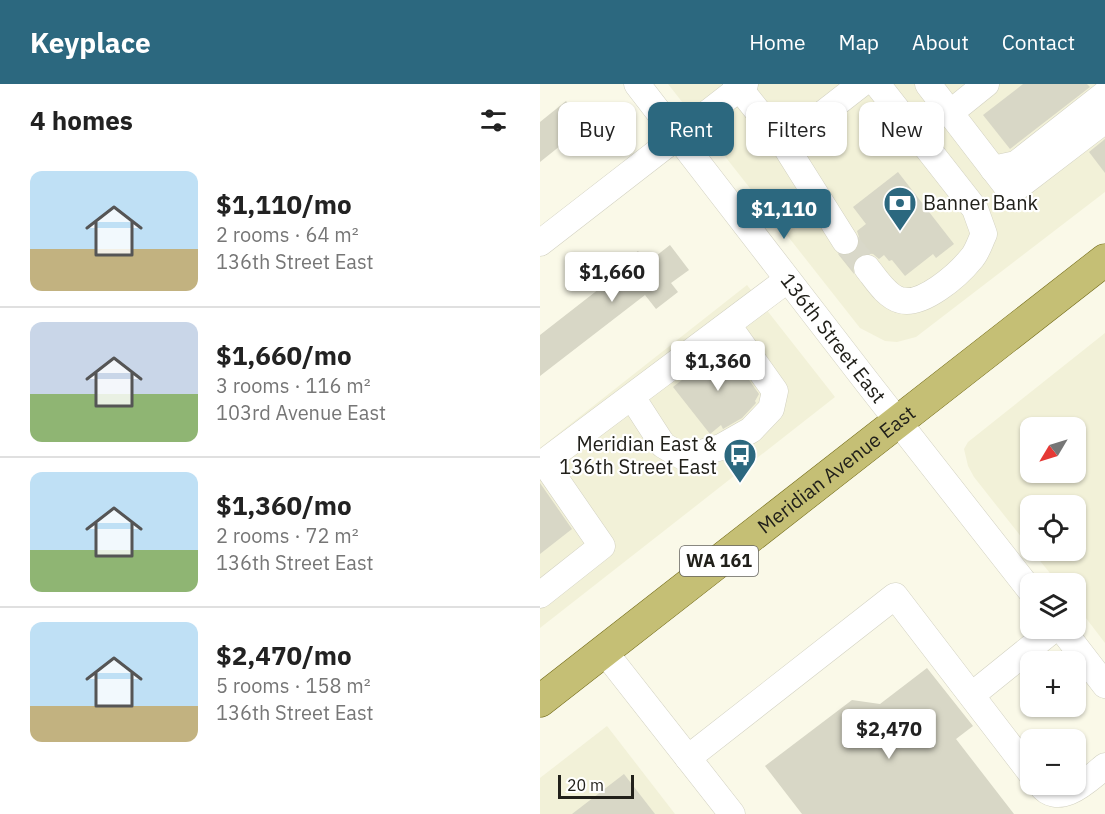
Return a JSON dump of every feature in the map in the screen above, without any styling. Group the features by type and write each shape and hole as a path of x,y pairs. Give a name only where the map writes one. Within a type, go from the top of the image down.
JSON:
{"main road":[{"name":"Meridian Avenue East","path":"540,701 1105,260"}],"street":[{"name":"136th Street East","path":"637,84 651,102"},
{"path":"838,102 861,84"},
{"path":"867,268 884,290 900,300 917,301 949,280 972,258 984,234 975,209 877,84"},
{"path":"928,84 1011,192 1105,120"},
{"path":"950,113 986,84"},
{"path":"719,102 740,85 753,102"},
{"path":"993,169 1016,164 1105,94"},
{"path":"540,243 652,156"},
{"name":"136th Street East","path":"692,156 1020,577"},
{"path":"792,156 845,241"},
{"path":"540,595 602,546 544,462 788,280"},
{"path":"632,397 663,445 685,458 721,447 751,430 771,410 775,391 728,325"},
{"path":"688,758 896,596 1020,759"},
{"path":"972,695 1041,639"},
{"path":"1069,639 1105,685"},
{"path":"604,651 732,814"},
{"path":"1086,781 1105,766"}],"shaded area":[{"path":"668,84 1105,84 1105,192 916,337 897,342 885,341 860,328 725,156 734,156 734,102 682,102"},
{"path":"747,285 835,397 540,628 540,448"},
{"path":"1105,333 1105,643 1086,618 1086,573 1050,573 1040,561 1086,561 1086,495 1020,495 1020,535 974,477 968,466 964,449 968,442"},
{"path":"607,726 675,814 540,814 540,778"}],"building":[{"path":"1023,84 1087,84 1090,87 1010,149 983,115"},
{"path":"558,107 558,148 540,162 540,122"},
{"path":"1105,139 1105,173 1089,152"},
{"name":"Banner Bank","path":"898,172 954,244 936,258 933,254 905,276 892,260 889,261 884,255 879,259 873,254 865,253 853,262 854,274 838,254 846,256 858,248 860,240 857,231 866,224 853,207"},
{"path":"670,245 689,270 671,283 678,292 656,309 645,295 540,376 540,335 599,289 596,285 638,251 647,263"},
{"path":"725,346 759,394 756,403 742,418 723,429 721,425 710,434 673,387"},
{"path":"540,483 572,529 540,554"},
{"path":"927,668 973,726 956,739 1014,814 802,814 765,766 852,700 880,704"},
{"path":"624,774 655,814 572,814"}],"tunnel":[{"path":"845,241 867,268"}],"place":[{"name":"Banner Bank","path":"900,232"},
{"name":"Meridian East & 136th Street East","path":"740,484"}]}
